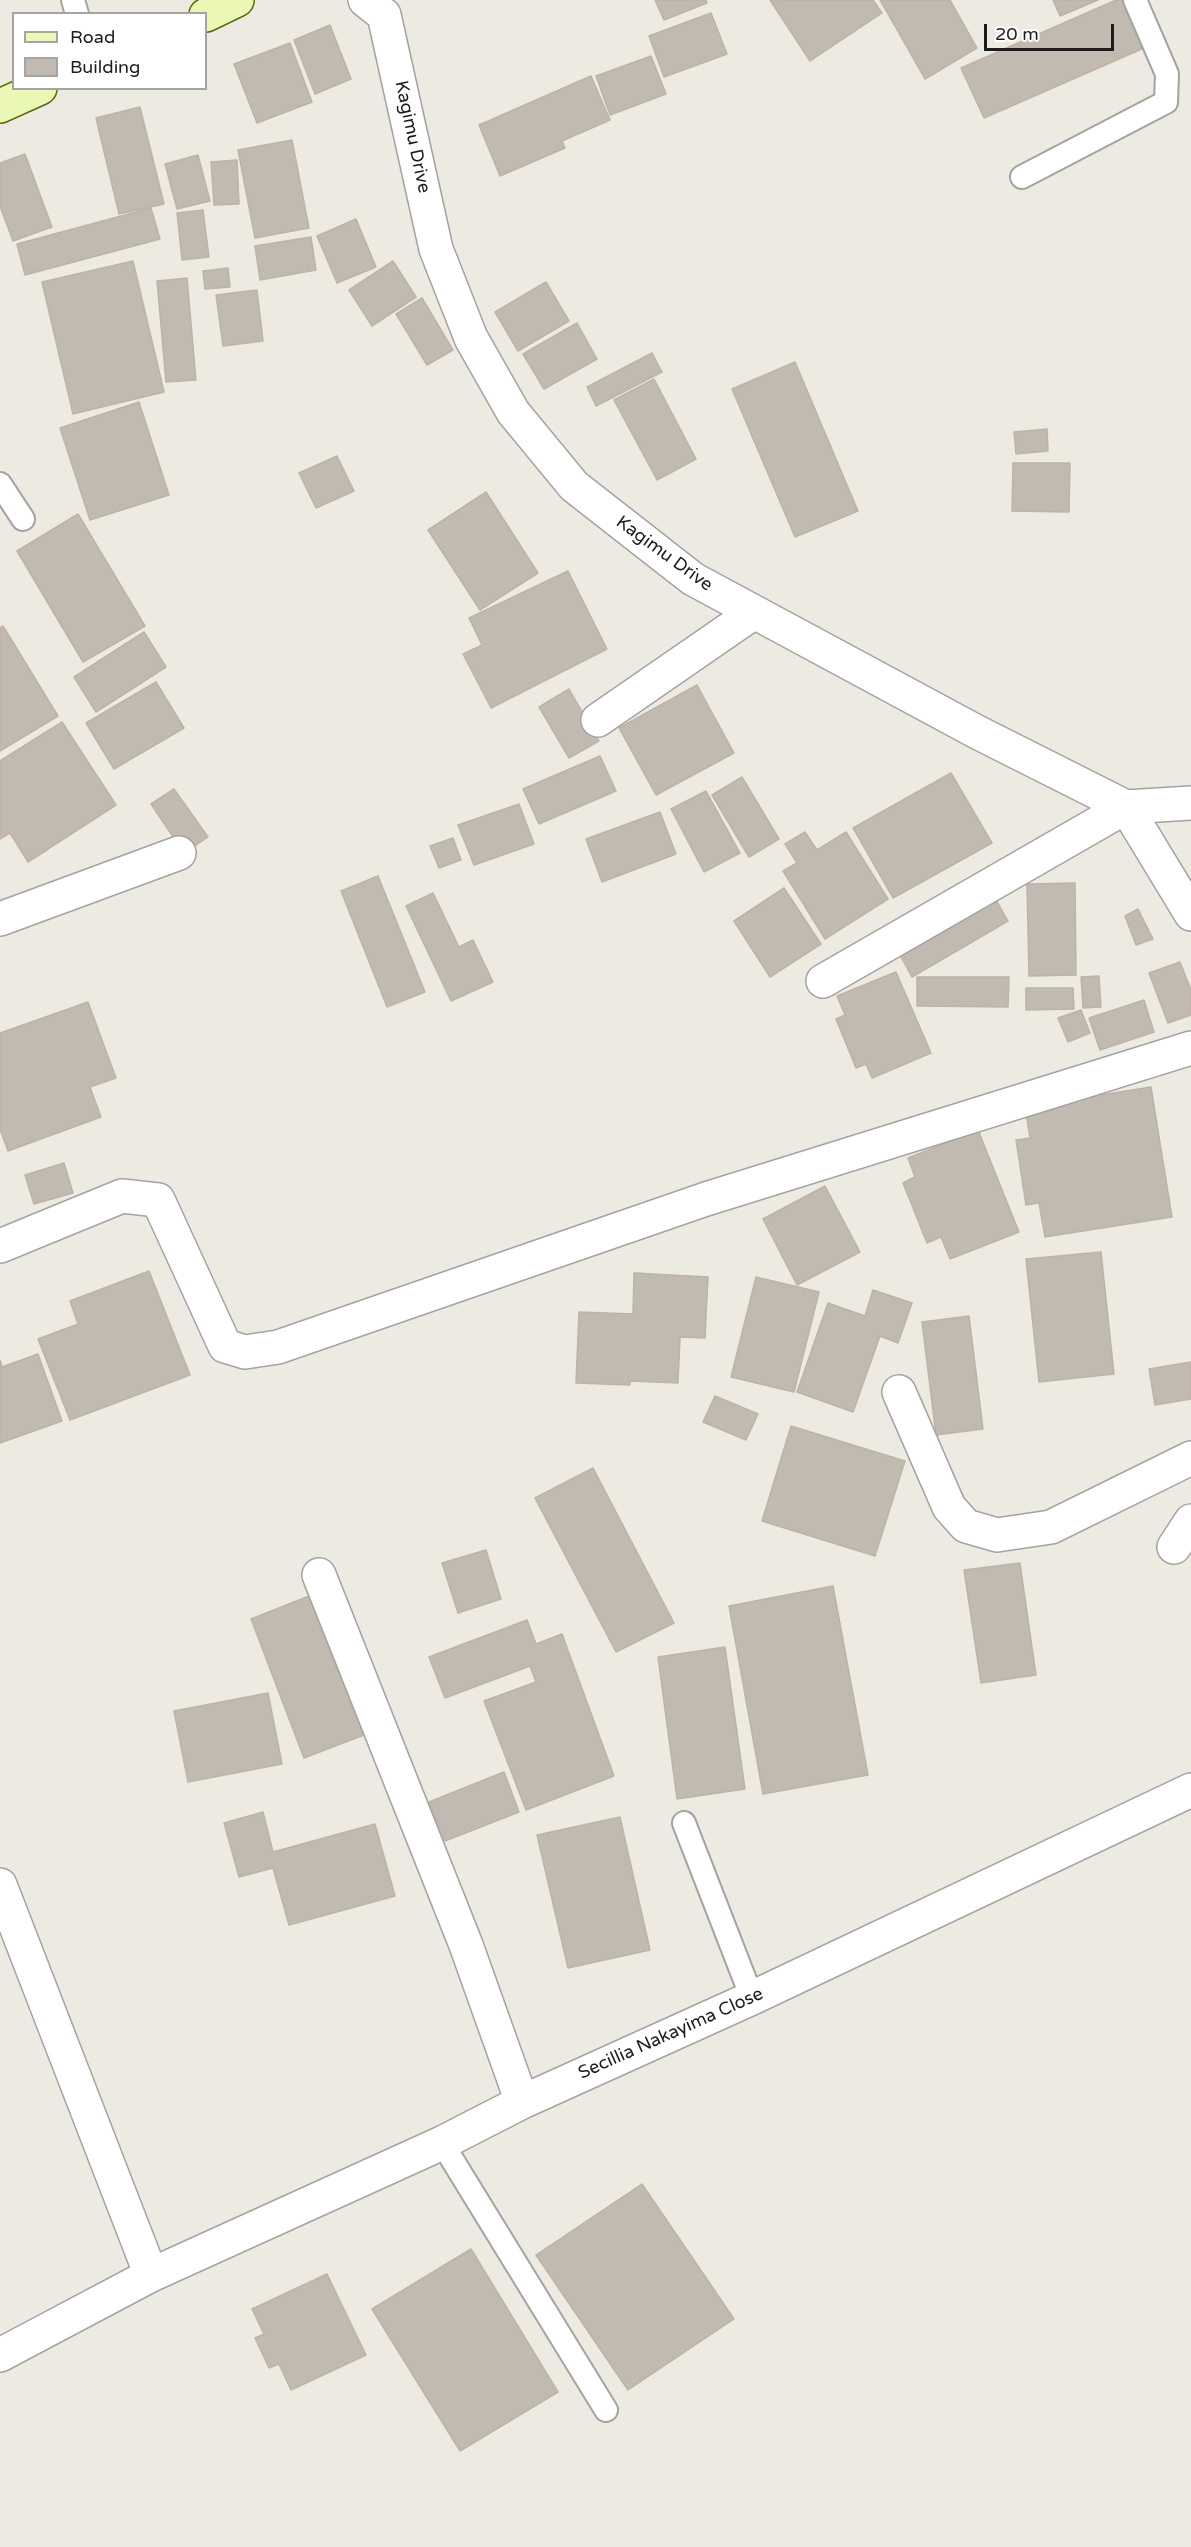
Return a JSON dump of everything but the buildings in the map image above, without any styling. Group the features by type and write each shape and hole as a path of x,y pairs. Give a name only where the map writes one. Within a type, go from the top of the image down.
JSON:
{"main road":[{"path":"207,15 237,0"},
{"path":"0,106 36,90"}],"street":[{"name":"Kagimu Drive","path":"365,0 384,15 436,249 471,338 513,412 574,486 693,579 977,732 1126,807"},
{"path":"598,720 753,613"},
{"path":"823,981 1126,807 1191,803"},
{"path":"1126,807 1191,914"},
{"path":"0,919 179,853"},
{"path":"0,1246 122,1196 158,1200 225,1346 245,1352 278,1347 706,1199 1191,1048"},
{"path":"898,1392 949,1507 966,1526 997,1535 1051,1527 1191,1458"},
{"path":"319,1575 466,1945 522,2102"},
{"name":"Secillia Nakayima Close","path":"0,2355 151,2276 442,2143 522,2102 752,1998 1191,1791"},
{"path":"0,1885 151,2276"}],"lane":[{"path":"1022,177 1166,102 1167,74 1135,0"},
{"path":"0,484 23,519"},
{"path":"684,1823 752,1998"},
{"path":"442,2143 606,2410"}]}
